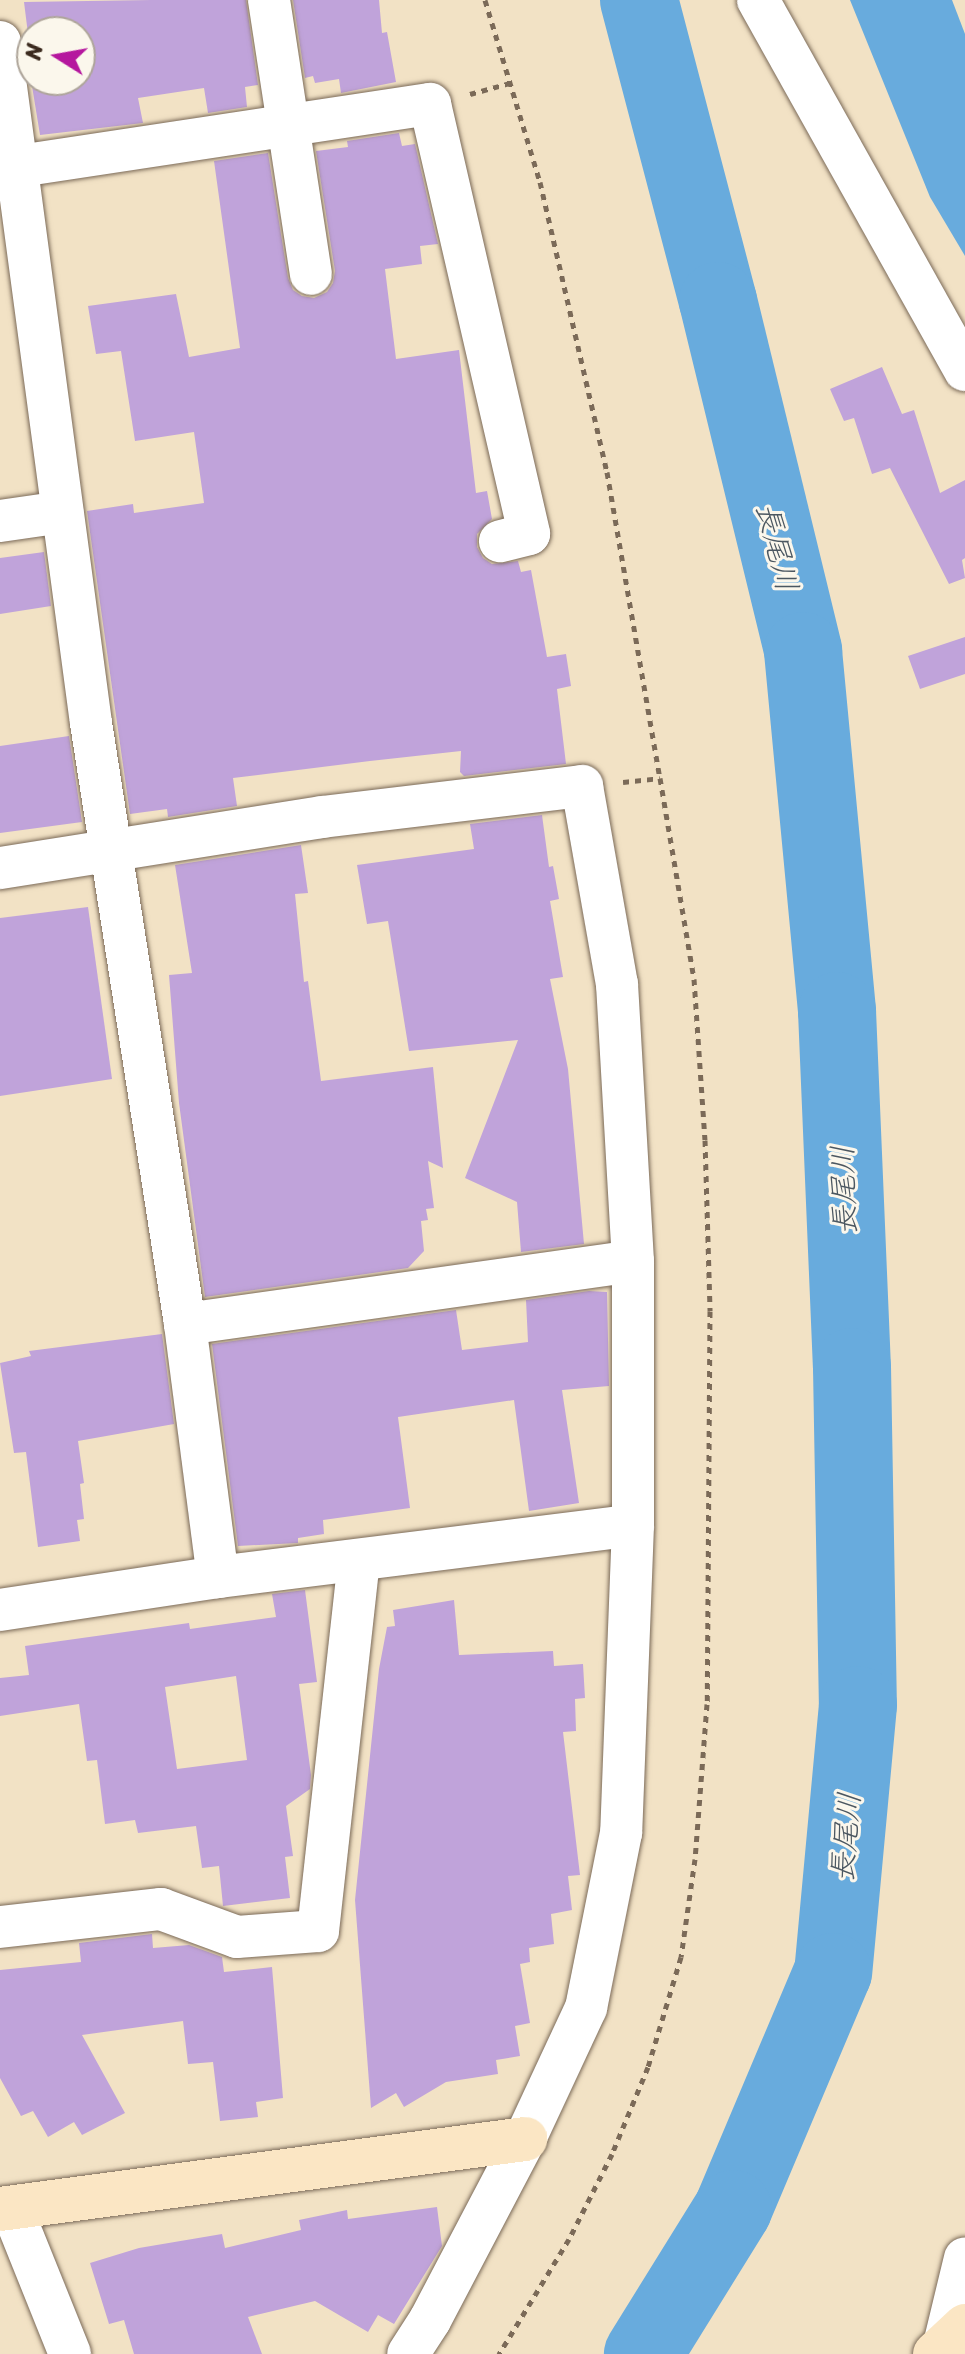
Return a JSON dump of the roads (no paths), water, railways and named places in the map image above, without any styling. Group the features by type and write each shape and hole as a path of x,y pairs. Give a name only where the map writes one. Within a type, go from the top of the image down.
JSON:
{"street":[{"path":"269,0 311,274"},
{"path":"758,0 965,370"},
{"path":"0,42 8,168 185,1324 218,1577"},
{"path":"8,168 430,104 529,534 500,541"},
{"path":"0,521 62,512"},
{"path":"0,868 322,817 582,786 617,984 633,1261 633,1525 621,1833 586,2008 525,2139 430,2320 408,2354"},
{"path":"185,1324 633,1261"},
{"path":"0,1610 218,1577 359,1562 633,1525"},
{"path":"0,1927 161,1909 237,1937 318,1931 359,1562"},
{"path":"70,2354 6,2208 525,2139"},
{"path":"948,2342 965,2258"}],"water":[{"path":"850,0 952,0 965,34 965,256 930,197"}],"waterway":[{"name":"長尾川","path":"639,0 718,301 803,651 837,1011 852,1367 858,1705 833,1972 733,2209 643,2354"}]}
